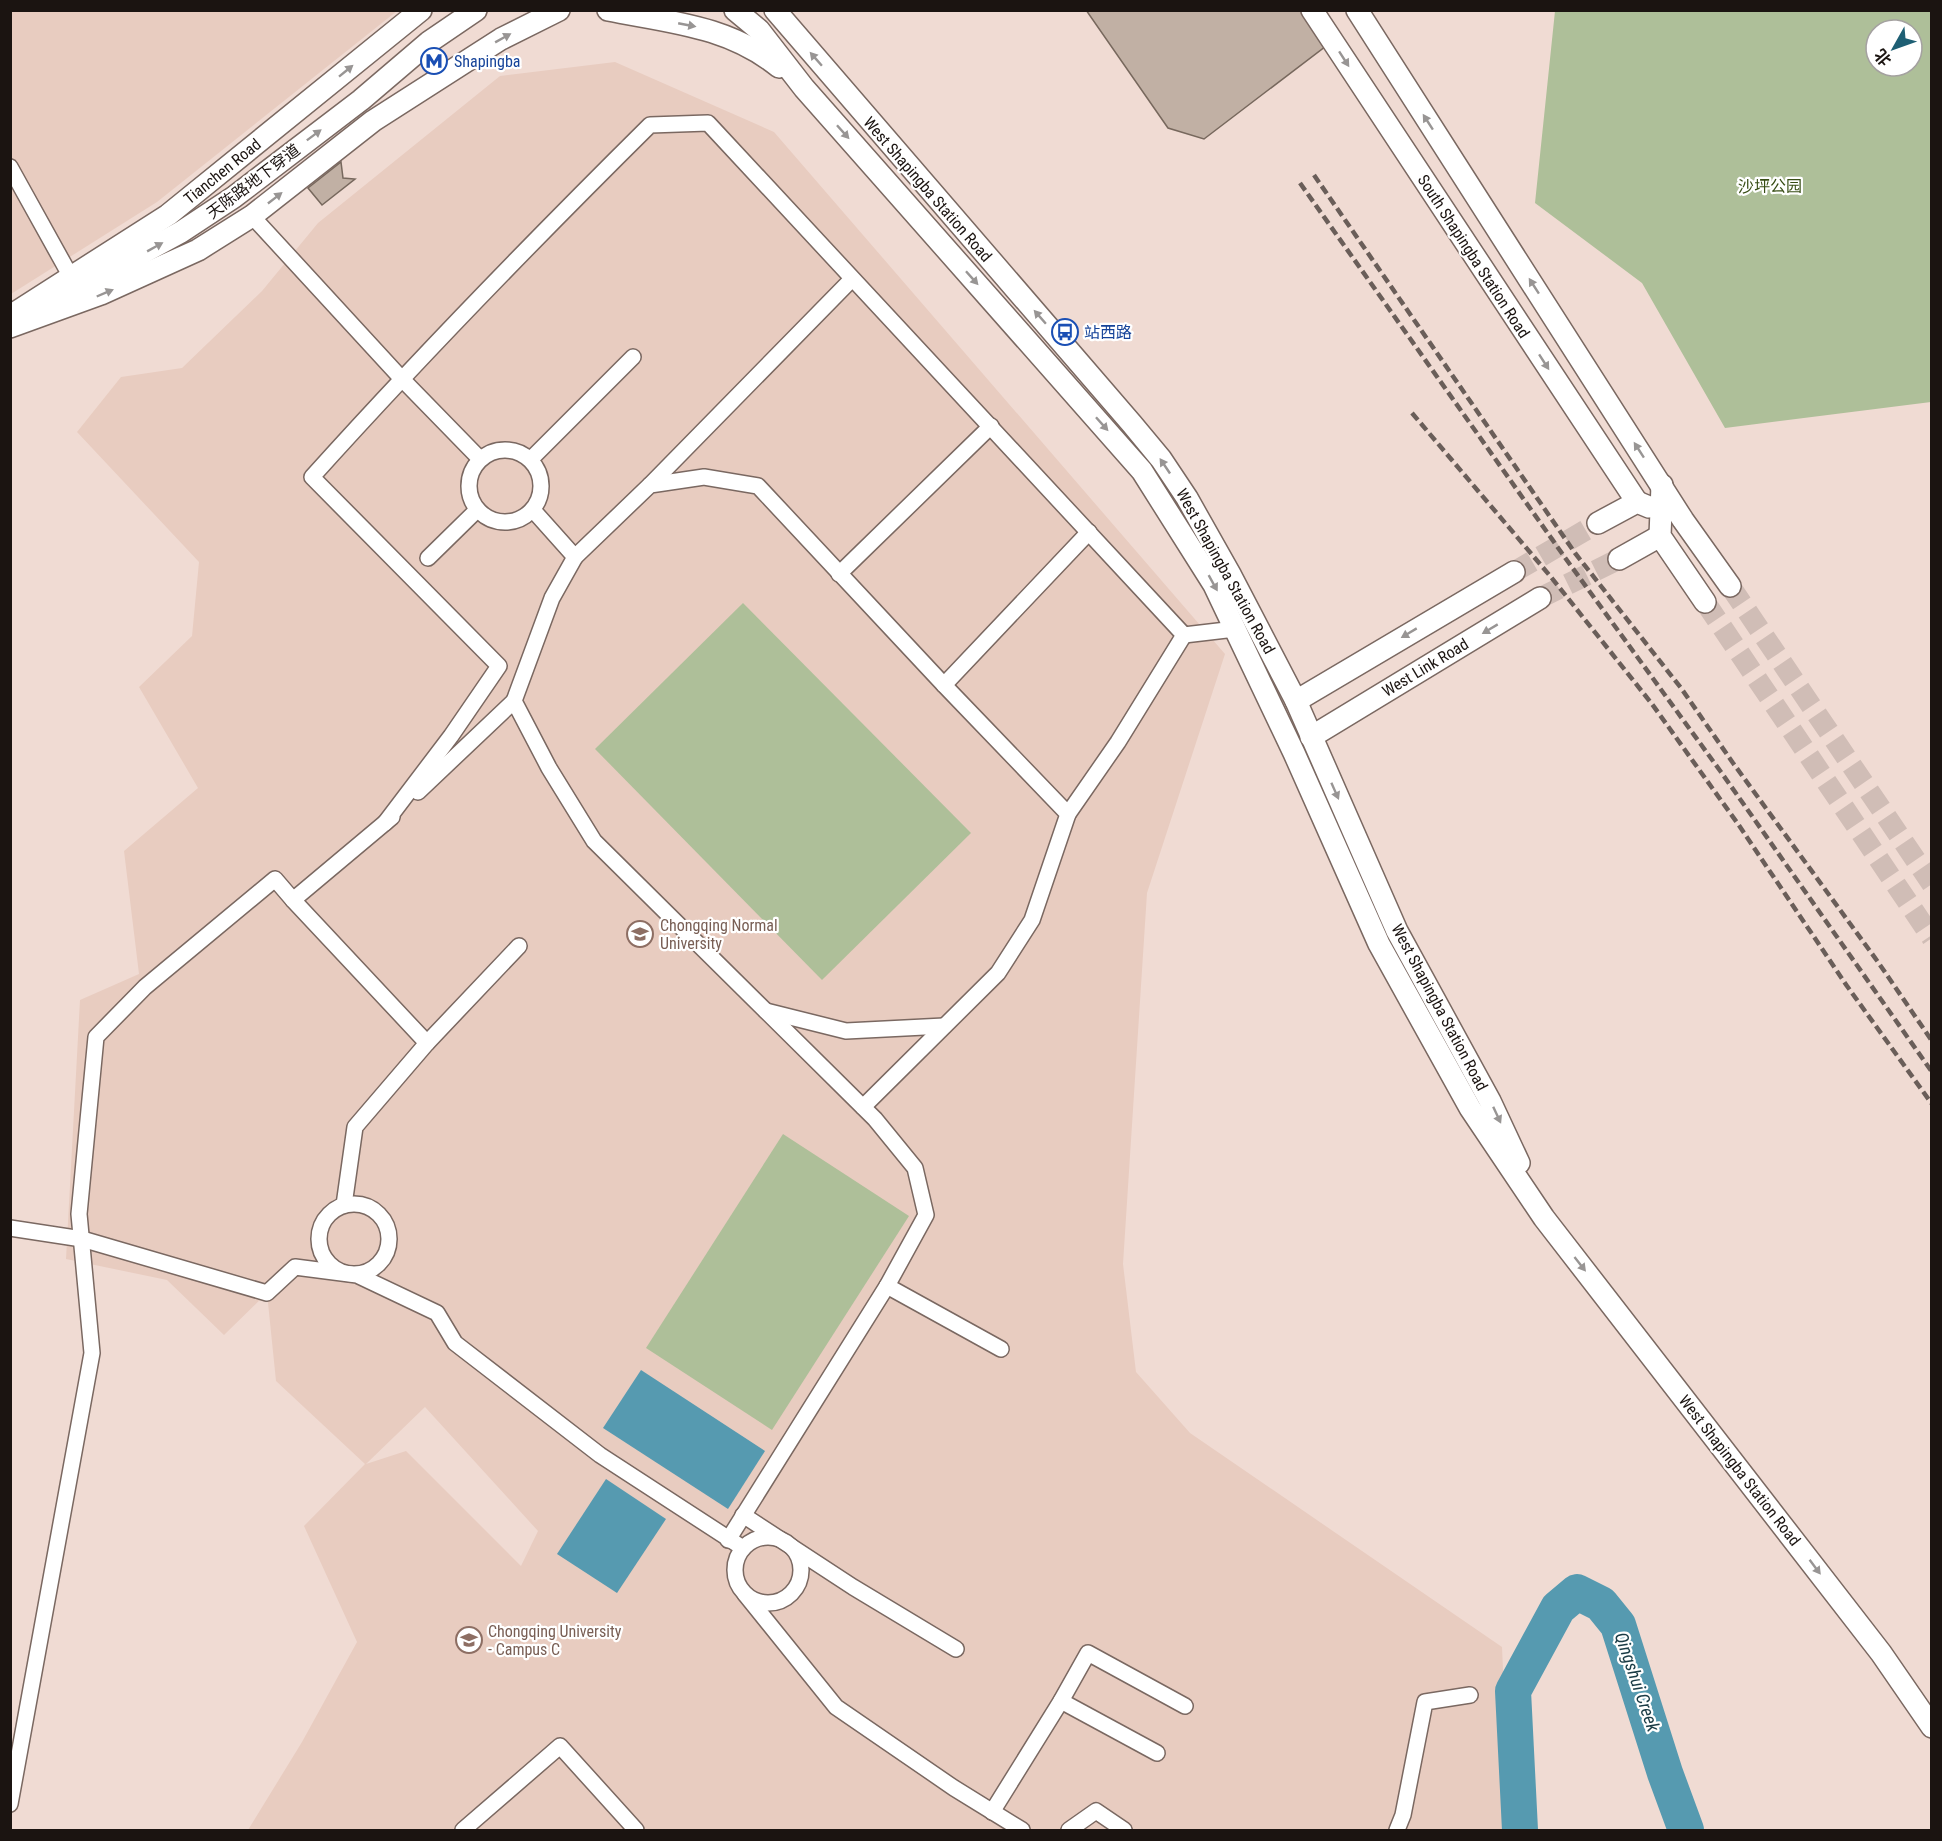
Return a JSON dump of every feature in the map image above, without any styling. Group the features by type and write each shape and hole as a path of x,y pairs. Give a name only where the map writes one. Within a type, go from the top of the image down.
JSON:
{"main road":[{"name":"天陈路地下穿道","path":"10,325 182,232 234,196 353,106 429,42 476,10"},
{"path":"10,325 101,294 198,250 252,216 374,121 501,39 559,10"},
{"path":"608,10 705,28 724,35 763,54 804,88"},
{"path":"735,10 759,30 804,88"},
{"name":"West Shapingba Station Road","path":"775,10 1161,459 1187,498 1231,576 1296,701 1397,931 1490,1101 1544,1218"},
{"name":"South Shapingba Station Road","path":"1312,10 1637,502"},
{"name":"South Shapingba Station Road","path":"1357,10 1683,520 1730,586"},
{"name":"Tianchen Road","path":"10,316 168,215 411,13"},
{"name":"West Shapingba Station Road","path":"804,88 1142,471 1214,585 1294,753 1379,944 1470,1108 1544,1218 1867,1634 1932,1727"},
{"path":"1662,485 1659,536 1705,602"},
{"path":"1598,523 1637,502 1683,520"},
{"path":"1619,559 1659,536"},
{"path":"1296,701 1514,572"},
{"name":"West Link Road","path":"1311,737 1540,598"}],"street":[{"path":"385,823 451,736 499,666 312,477 401,378 528,246 650,125 708,123 1184,635"},
{"path":"10,167 71,277"},
{"path":"252,216 401,378 480,459"},
{"path":"293,900 385,823 514,701 552,597 575,557 650,485 852,279"},
{"path":"531,459 633,357"},
{"path":"839,574 991,426"},
{"path":"496,450 514,450 531,459 540,474 542,493 533,510 516,522 495,522 477,510 470,498 468,484 471,470 480,459 496,450"},
{"path":"650,485 704,477 758,486 944,686 1068,814"},
{"path":"428,558 477,510"},
{"path":"533,510 575,557"},
{"path":"944,686 1089,532"},
{"path":"1184,635 1235,629"},
{"path":"863,1107 998,973 1032,920 1068,814 1118,742 1184,635"},
{"path":"514,701 549,768 594,841 863,1107 915,1167 926,1215 887,1286 728,1540"},
{"path":"10,1804 92,1353 80,1214 96,1037 145,987 275,879 427,1043"},
{"path":"344,1205 355,1127 427,1043 519,946"},
{"path":"766,1011 846,1031 944,1026"},
{"path":"10,1228 82,1239 267,1293 295,1267 357,1275 378,1266 385,1257 389,1245 389,1234 386,1222 368,1206 356,1203 344,1205 333,1210 325,1218 318,1241 327,1263 337,1270 357,1275 437,1313 455,1343 600,1455 743,1548"},
{"path":"887,1286 1001,1349"},
{"path":"743,1515 853,1587 956,1649"},
{"path":"745,1594 763,1603 774,1603 792,1594 801,1576 798,1555 792,1547 773,1538 753,1541 743,1548 735,1565 736,1576 745,1594 836,1707 954,1788 1022,1830"},
{"path":"992,1812 1088,1653 1185,1706"},
{"path":"1397,1830 1403,1815 1425,1702 1470,1695"},
{"path":"1061,1701 1157,1753"},
{"path":"464,1830 560,1746 636,1830"},
{"path":"1069,1830 1096,1810 1124,1830"}],"shaded area":[{"path":"11,11 397,11 157,202 11,294"},
{"name":"Chongqing Normal University","path":"615,62 774,132 1225,654 1147,893 1123,1264 1136,1372 1190,1433 1502,1647 1510,1830 248,1830 302,1742 357,1642 304,1526 365,1464 276,1381 267,1293 224,1335 167,1280 66,1259 80,1000 139,974 124,851 198,788 139,687 192,636 199,562 77,432 121,377 182,368 262,291 318,223 500,76","holes":["425,1407 538,1531 521,1566 406,1451 366,1464"]}],"green space":[{"name":"沙坪公园","path":"1555,11 1931,11 1931,402 1725,428 1642,283 1535,203"},
{"path":"743,603 971,833 822,980 595,749"},
{"path":"783,1134 909,1216 772,1430 646,1348"}],"water":[{"path":"641,1370 765,1451 728,1509 603,1428"},
{"path":"606,1479 666,1519 617,1593 557,1554"}],"building":[{"path":"1086,10 1302,10 1326,46 1204,139 1168,128"},
{"path":"341,162 343,178 355,179 322,205 308,188"}],"waterway":[{"name":"Qingshui Creek","path":"1520,1830 1513,1691 1558,1608 1577,1592 1601,1604 1618,1625 1665,1773 1686,1830"}],"tunnel":[{"path":"1514,572 1598,523"},
{"path":"1540,598 1619,559"},
{"path":"1730,586 1932,884"},
{"path":"1705,602 1932,938"}],"railway":[{"path":"1314,175 1575,553 1681,688 1932,1041"},
{"path":"1300,183 1566,559 1721,772 1932,1072"},
{"path":"1412,413 1551,577 1652,704 1738,824 1847,986 1932,1104"}],"place":[{"name":"Shapingba","path":"434,61"},
{"name":"站西路","path":"1065,332"},
{"name":"Chongqing Normal University","path":"640,934"},
{"name":"Chongqing University - Campus C","path":"469,1640"}]}
